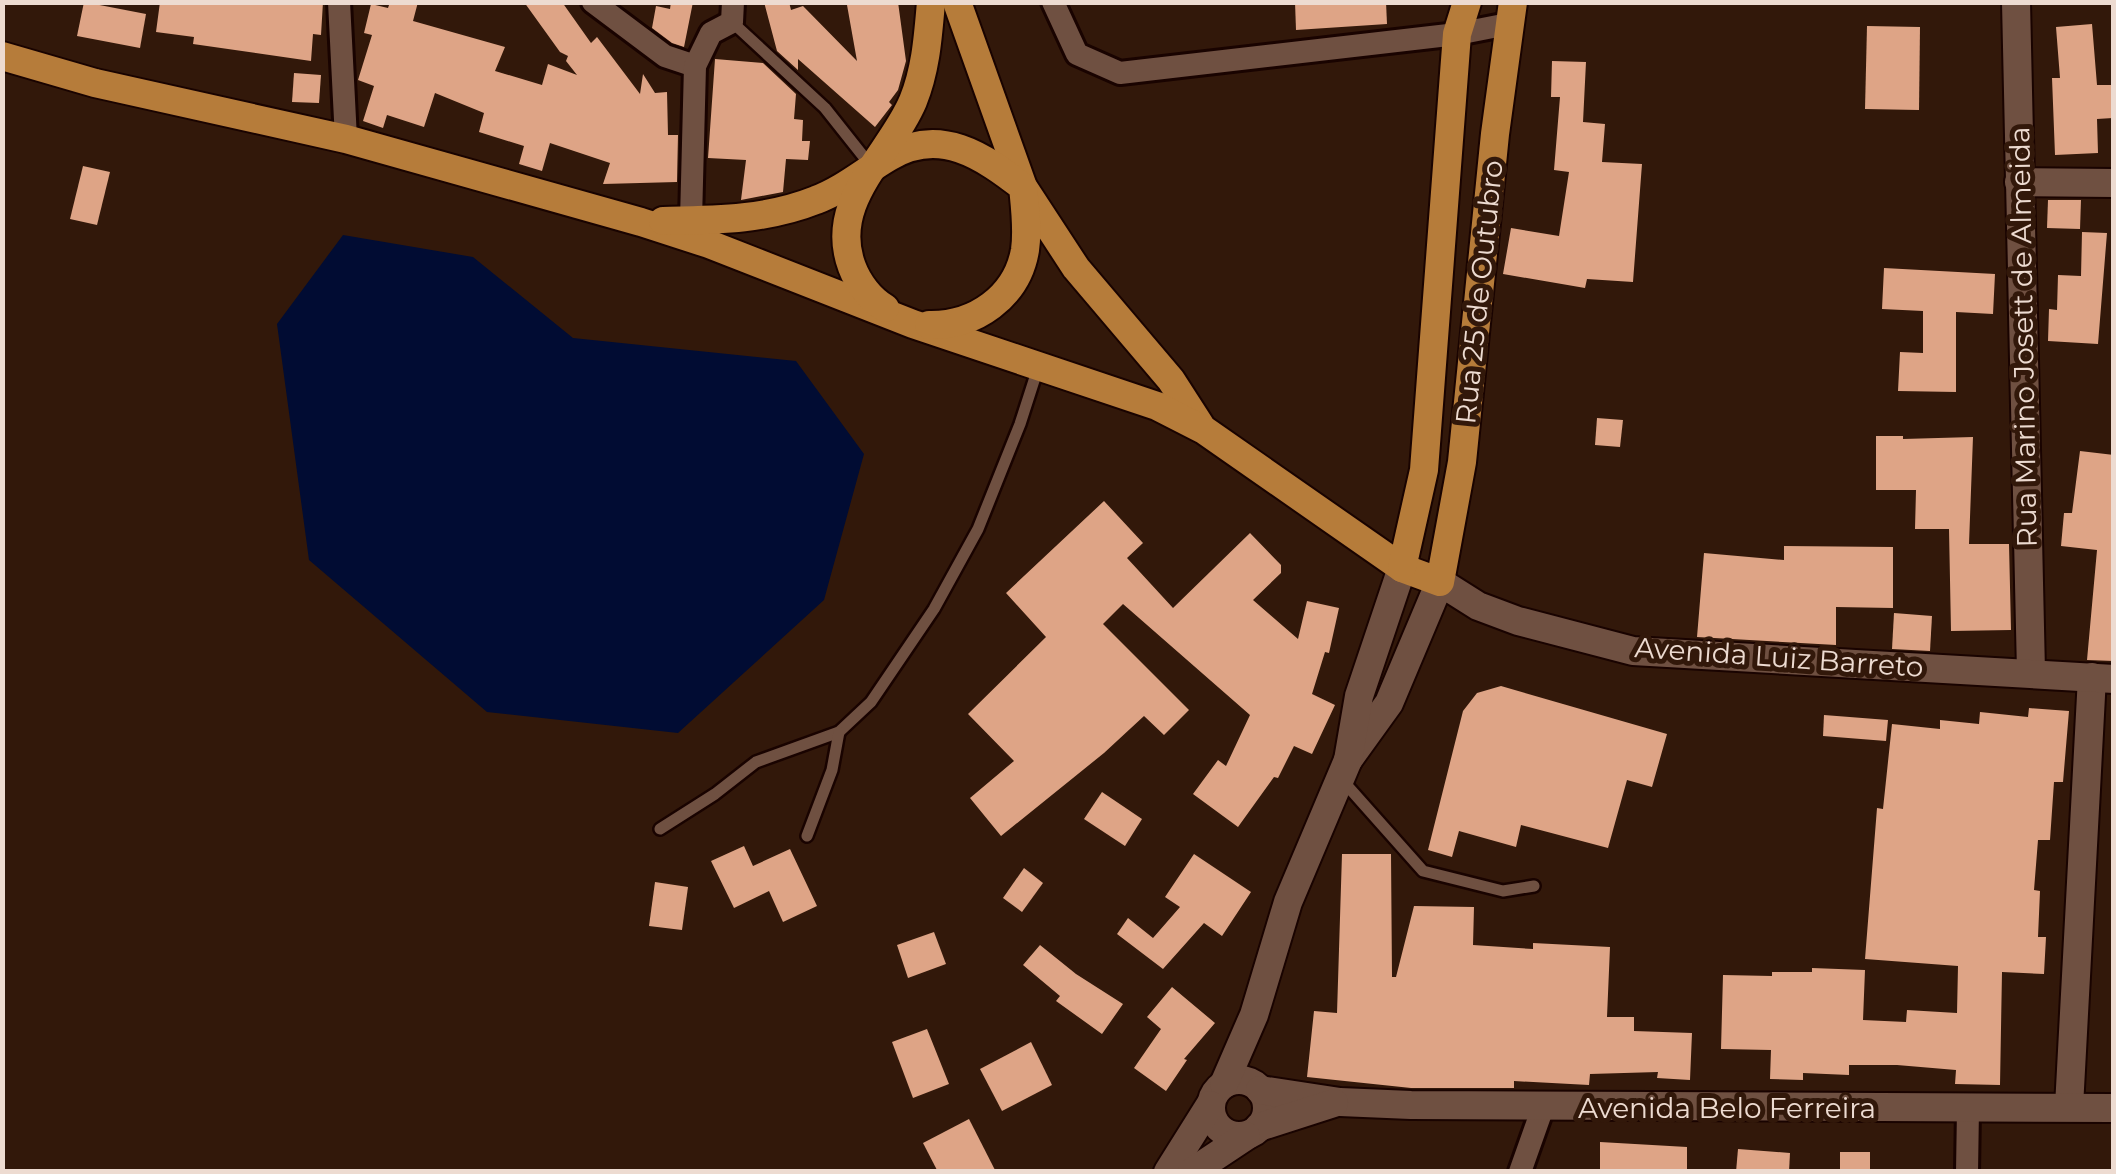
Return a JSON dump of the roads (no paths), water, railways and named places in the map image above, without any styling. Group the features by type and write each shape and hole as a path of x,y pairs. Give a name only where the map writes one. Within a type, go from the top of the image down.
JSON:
{"main road":[{"path":"931,2 925,66 912,103 850,205 848,254 866,292 912,324 957,322 977,316 1007,291 1025,252 1023,187"},
{"path":"957,2 1023,187 1076,268 1170,380 1204,430"},
{"name":"Rua 25 de Outubro","path":"1402,568 1424,470 1458,34 1468,2"},
{"name":"Rua Marino Josett de Almeida","path":"2016,2 2031,672"},
{"name":"Rua 25 de Outubro","path":"1440,582 1462,462 1511,13"},
{"path":"2,56 95,84 346,138 641,222 709,244 912,324 1158,406 1204,430"},
{"path":"641,222 777,214 819,199 907,148 945,144 982,156 1023,187"},
{"path":"2019,182 2114,183"},
{"name":"Avenida Luiz Barreto","path":"1204,430 1402,568 1440,582 1478,606 1518,621 1633,651 2103,678"},
{"path":"1168,1172 1217,1094 1254,1015 1288,902 1344,769 1359,696 1402,568"},
{"path":"1344,769 1389,703 1440,582"},
{"path":"2069,1107 2103,678"},
{"path":"1217,1094 1212,1118 1220,1130 1232,1136 1252,1132 1267,1109 1258,1088 1254,1015"},
{"path":"1217,1094 1245,1080 1258,1088"},
{"name":"Avenida Belo Ferreira","path":"1258,1088 1340,1102 2114,1108"},
{"name":"Avenida Belo Ferreira","path":"1192,1172 1252,1132 1340,1102"}],"street":[{"path":"339,2 346,138"},
{"path":"593,2 665,56 696,66"},
{"path":"1053,2 1077,54 1120,73 1458,34 1511,13"},
{"path":"691,220 696,66 711,33 732,12"},
{"path":"1520,1172 1544,1106"},
{"path":"1967,1172 1968,1109"}],"lane":[{"path":"732,12 825,108 873,169"},
{"path":"660,829 756,762 839,732 871,702 934,610 978,529 1039,365"},
{"path":"806,836 832,770 839,732"},
{"path":"1344,769 1423,871 1503,891 1534,886"}],"water":[{"path":"343,235 473,257 573,338 796,361 864,454 824,600 678,733 487,712 309,560 277,324"}]}
